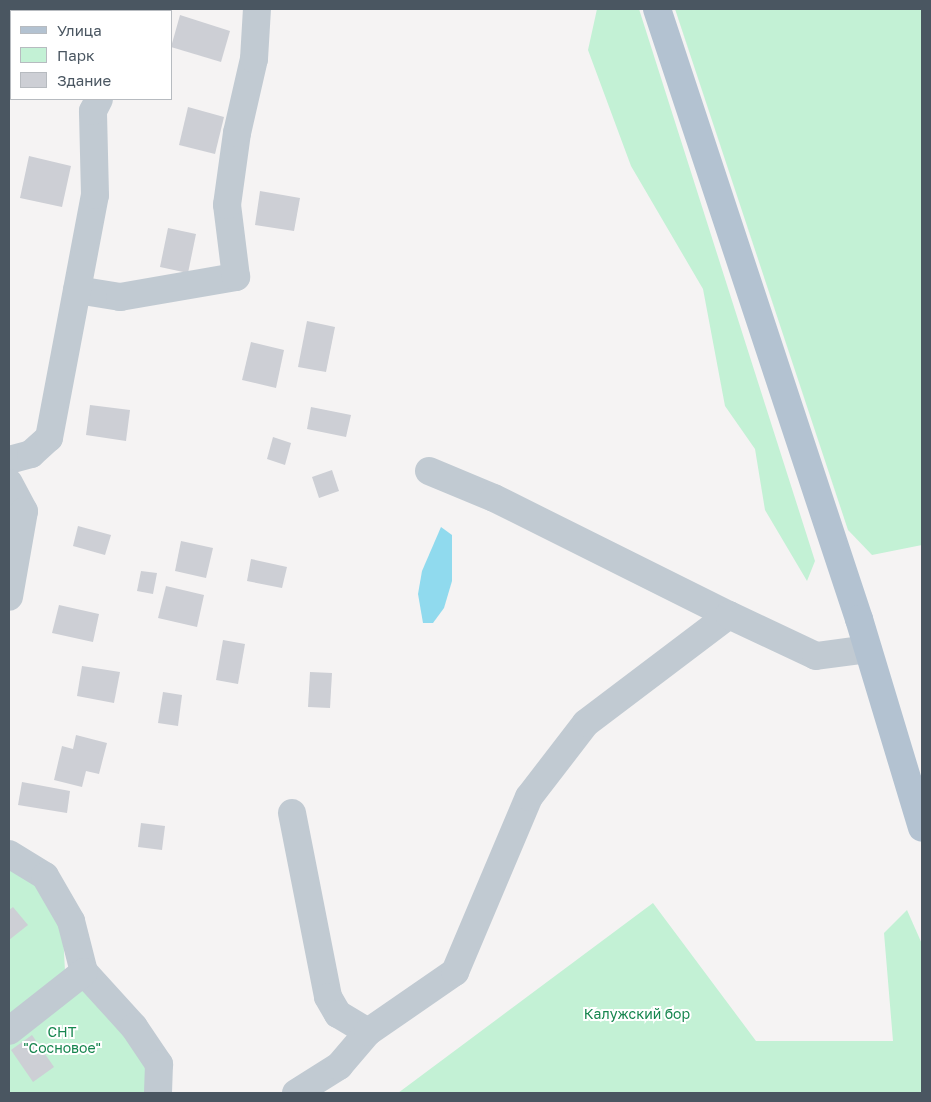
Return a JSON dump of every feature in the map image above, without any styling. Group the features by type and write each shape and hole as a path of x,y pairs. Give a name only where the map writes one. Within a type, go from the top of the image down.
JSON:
{"main road":[{"path":"657,9 868,649 922,828"}],"street":[{"path":"77,290 120,296 236,276 227,206 237,133 254,59 256,9"},
{"path":"9,460 32,454 49,438 95,195 92,111 98,100"},
{"path":"429,471 494,498 729,615 816,656 868,649"},
{"path":"9,483 24,511 9,597"},
{"path":"296,1093 339,1066 368,1032 455,972 528,797 586,723 729,615"},
{"path":"292,813 328,997 338,1014 368,1032"},
{"path":"9,854 45,876 71,921 84,972 134,1027 159,1064 158,1093"},
{"path":"9,1031 84,972"}],"green space":[{"path":"597,9 639,9 815,561 807,581 765,510 755,449 725,406 703,289 631,166 588,50"},
{"path":"675,9 922,9 922,545 872,555 848,530"},
{"name":"СНТ \"Сосновое\"","path":"9,855 62,914 65,971 125,1026 154,1079 150,1093 9,1093"},
{"name":"Калужский бор","path":"653,903 756,1041 893,1041 884,933 907,910 922,944 922,1093 398,1093"}],"water":[{"path":"441,527 452,535 452,581 444,608 433,623 423,623 418,594 422,571"}],"building":[{"path":"180,15 230,31 221,62 172,47"},
{"path":"188,107 224,117 215,154 179,145"},
{"path":"29,156 71,166 62,207 20,198"},
{"path":"260,191 300,198 294,231 255,225"},
{"path":"168,228 196,234 188,273 160,267"},
{"path":"307,321 335,327 326,372 298,367"},
{"path":"251,342 284,350 276,388 242,380"},
{"path":"90,405 130,410 126,441 86,435"},
{"path":"311,407 351,415 346,437 307,429"},
{"path":"273,437 291,443 285,465 267,459"},
{"path":"332,470 339,491 319,498 312,477"},
{"path":"78,526 111,535 105,555 73,546"},
{"path":"181,541 213,548 206,578 175,571"},
{"path":"251,559 287,567 282,588 247,581"},
{"path":"141,571 157,573 153,594 137,591"},
{"path":"166,586 204,595 197,627 158,618"},
{"path":"59,605 99,614 93,642 52,633"},
{"path":"223,640 245,644 238,684 216,680"},
{"path":"82,666 120,672 114,703 77,696"},
{"path":"310,672 332,673 330,708 308,707"},
{"path":"163,692 182,695 178,726 158,723"},
{"path":"76,735 107,743 99,774 86,771 82,787 54,780 62,746 73,749"},
{"path":"22,782 70,791 67,813 18,805"},
{"path":"141,823 165,826 162,850 138,847"},
{"path":"13,907 28,925 9,940 9,910"},
{"path":"32,1035 54,1067 33,1082 11,1050"}]}
